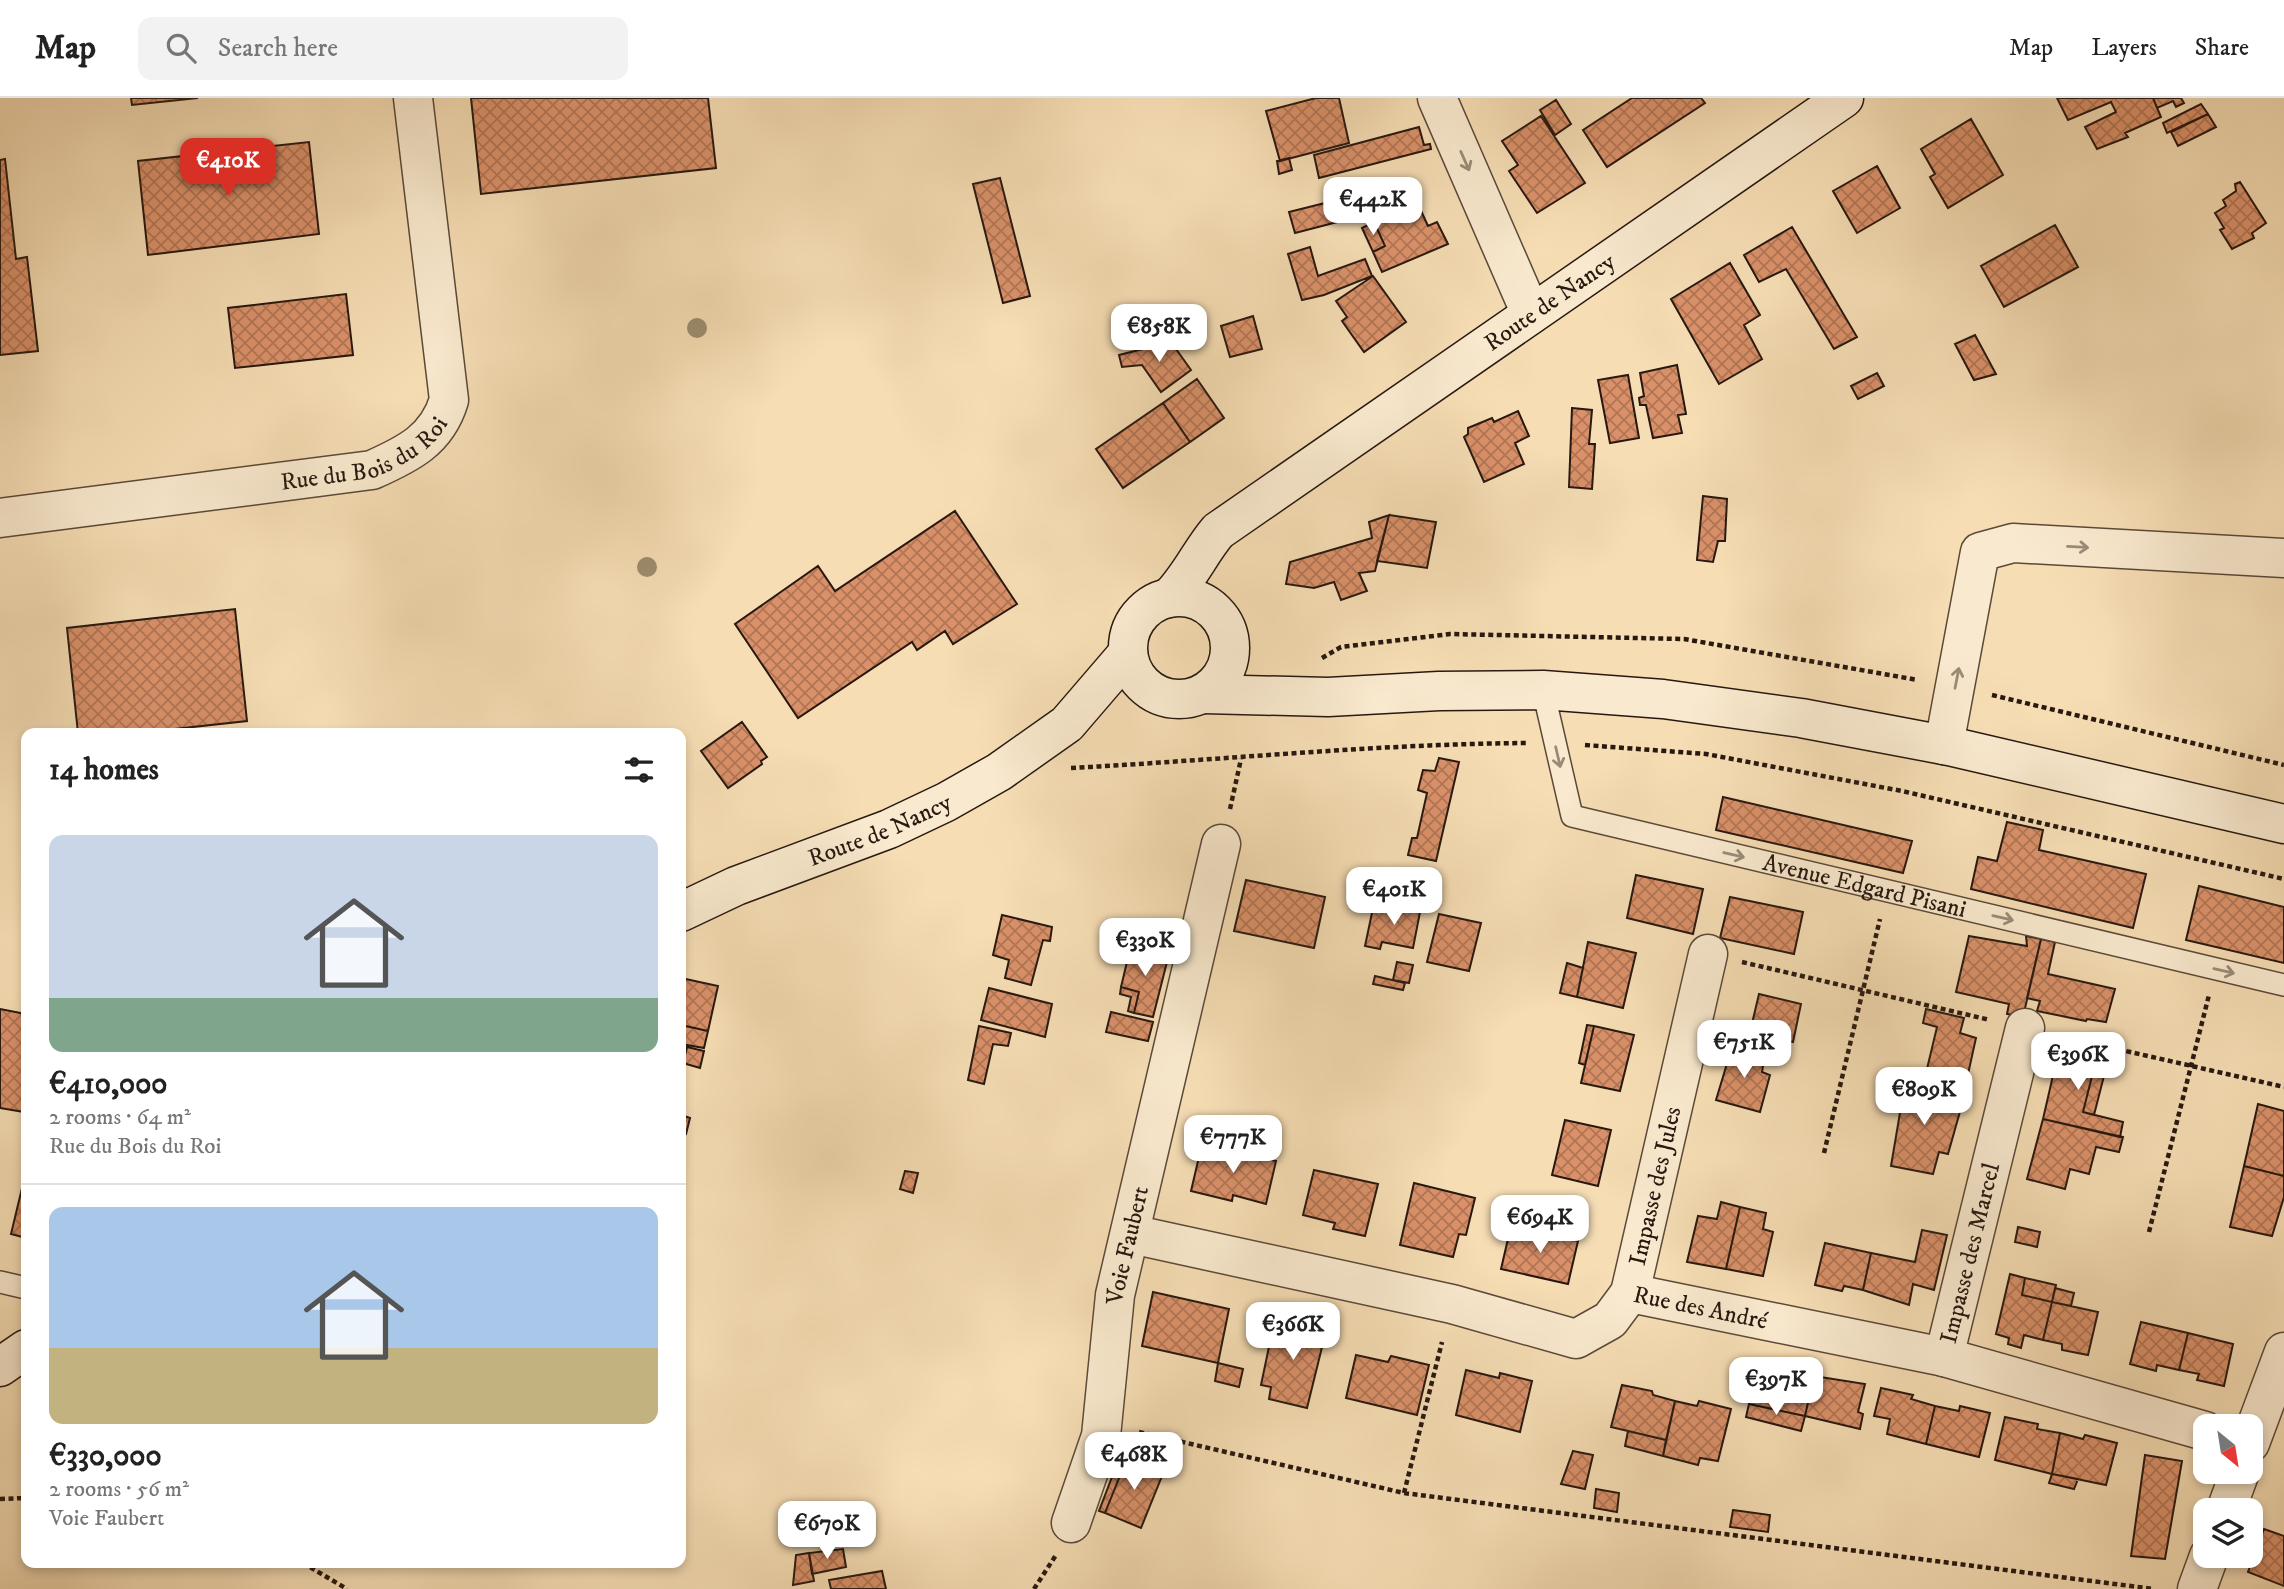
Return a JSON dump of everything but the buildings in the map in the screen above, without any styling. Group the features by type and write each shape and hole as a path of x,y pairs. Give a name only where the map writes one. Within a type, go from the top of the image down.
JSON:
{"street":[{"name":"Rue du Bois du Roi","path":"0,518 372,470 410,453 435,432 443,419 449,400 413,98"},
{"path":"1437,98 1531,314"},
{"name":"Route de Nancy","path":"1169,598 1186,581 1205,546 1218,531 1844,98"},
{"name":"Route de Nancy","path":"1224,630 1220,571 1227,548 1255,504"},
{"path":"1944,745 1980,552 2013,543 2284,558"},
{"path":"1328,697 1283,682 1245,659 1199,601 1169,598 1143,612 1129,638 1128,653 1136,677 1154,694 1170,699 1188,699 1204,694 1328,697 1439,691 1543,690 1663,699 1801,718 1944,745 2284,824"},
{"path":"1204,694 1218,683 1227,668 1224,630"},
{"name":"Route de Nancy","path":"686,910 736,886 889,829 946,802 999,772 1067,724 1128,653"},
{"name":"Route de Nancy","path":"1067,724 1154,694"},
{"name":"Voie Faubert","path":"1071,1523 1102,1423 1115,1295 1132,1234 1221,844"},
{"name":"Impasse des Jules","path":"1630,1293 1708,954"},
{"name":"Impasse des Marcel","path":"1944,1357 2025,1028"},
{"name":"Rue des André","path":"1132,1234 1452,1304 1576,1339 1610,1320 1630,1293 1944,1357 2193,1428"},
{"path":"0,1367 21,1352"},
{"path":"2261,1414 2284,1352"},
{"path":"2197,1589 2205,1568"}],"lane":[{"name":"Avenue Edgard Pisani","path":"1543,690 1572,816 2284,985"},
{"path":"0,1282 21,1287"}],"path":[{"path":"1067,768 1241,759 1425,744 1555,743 1706,754 1902,791 2284,879"},
{"path":"1221,844 1241,759"},
{"path":"1824,1153 1880,917"},
{"path":"1708,954 2284,1087"},
{"path":"2149,1232 2189,1065 2217,969"},
{"path":"1404,1493 1452,1304"},
{"path":"1102,1423 1404,1493 2154,1589"},
{"path":"0,1499 21,1498"},
{"path":"311,1568 347,1589"}]}
